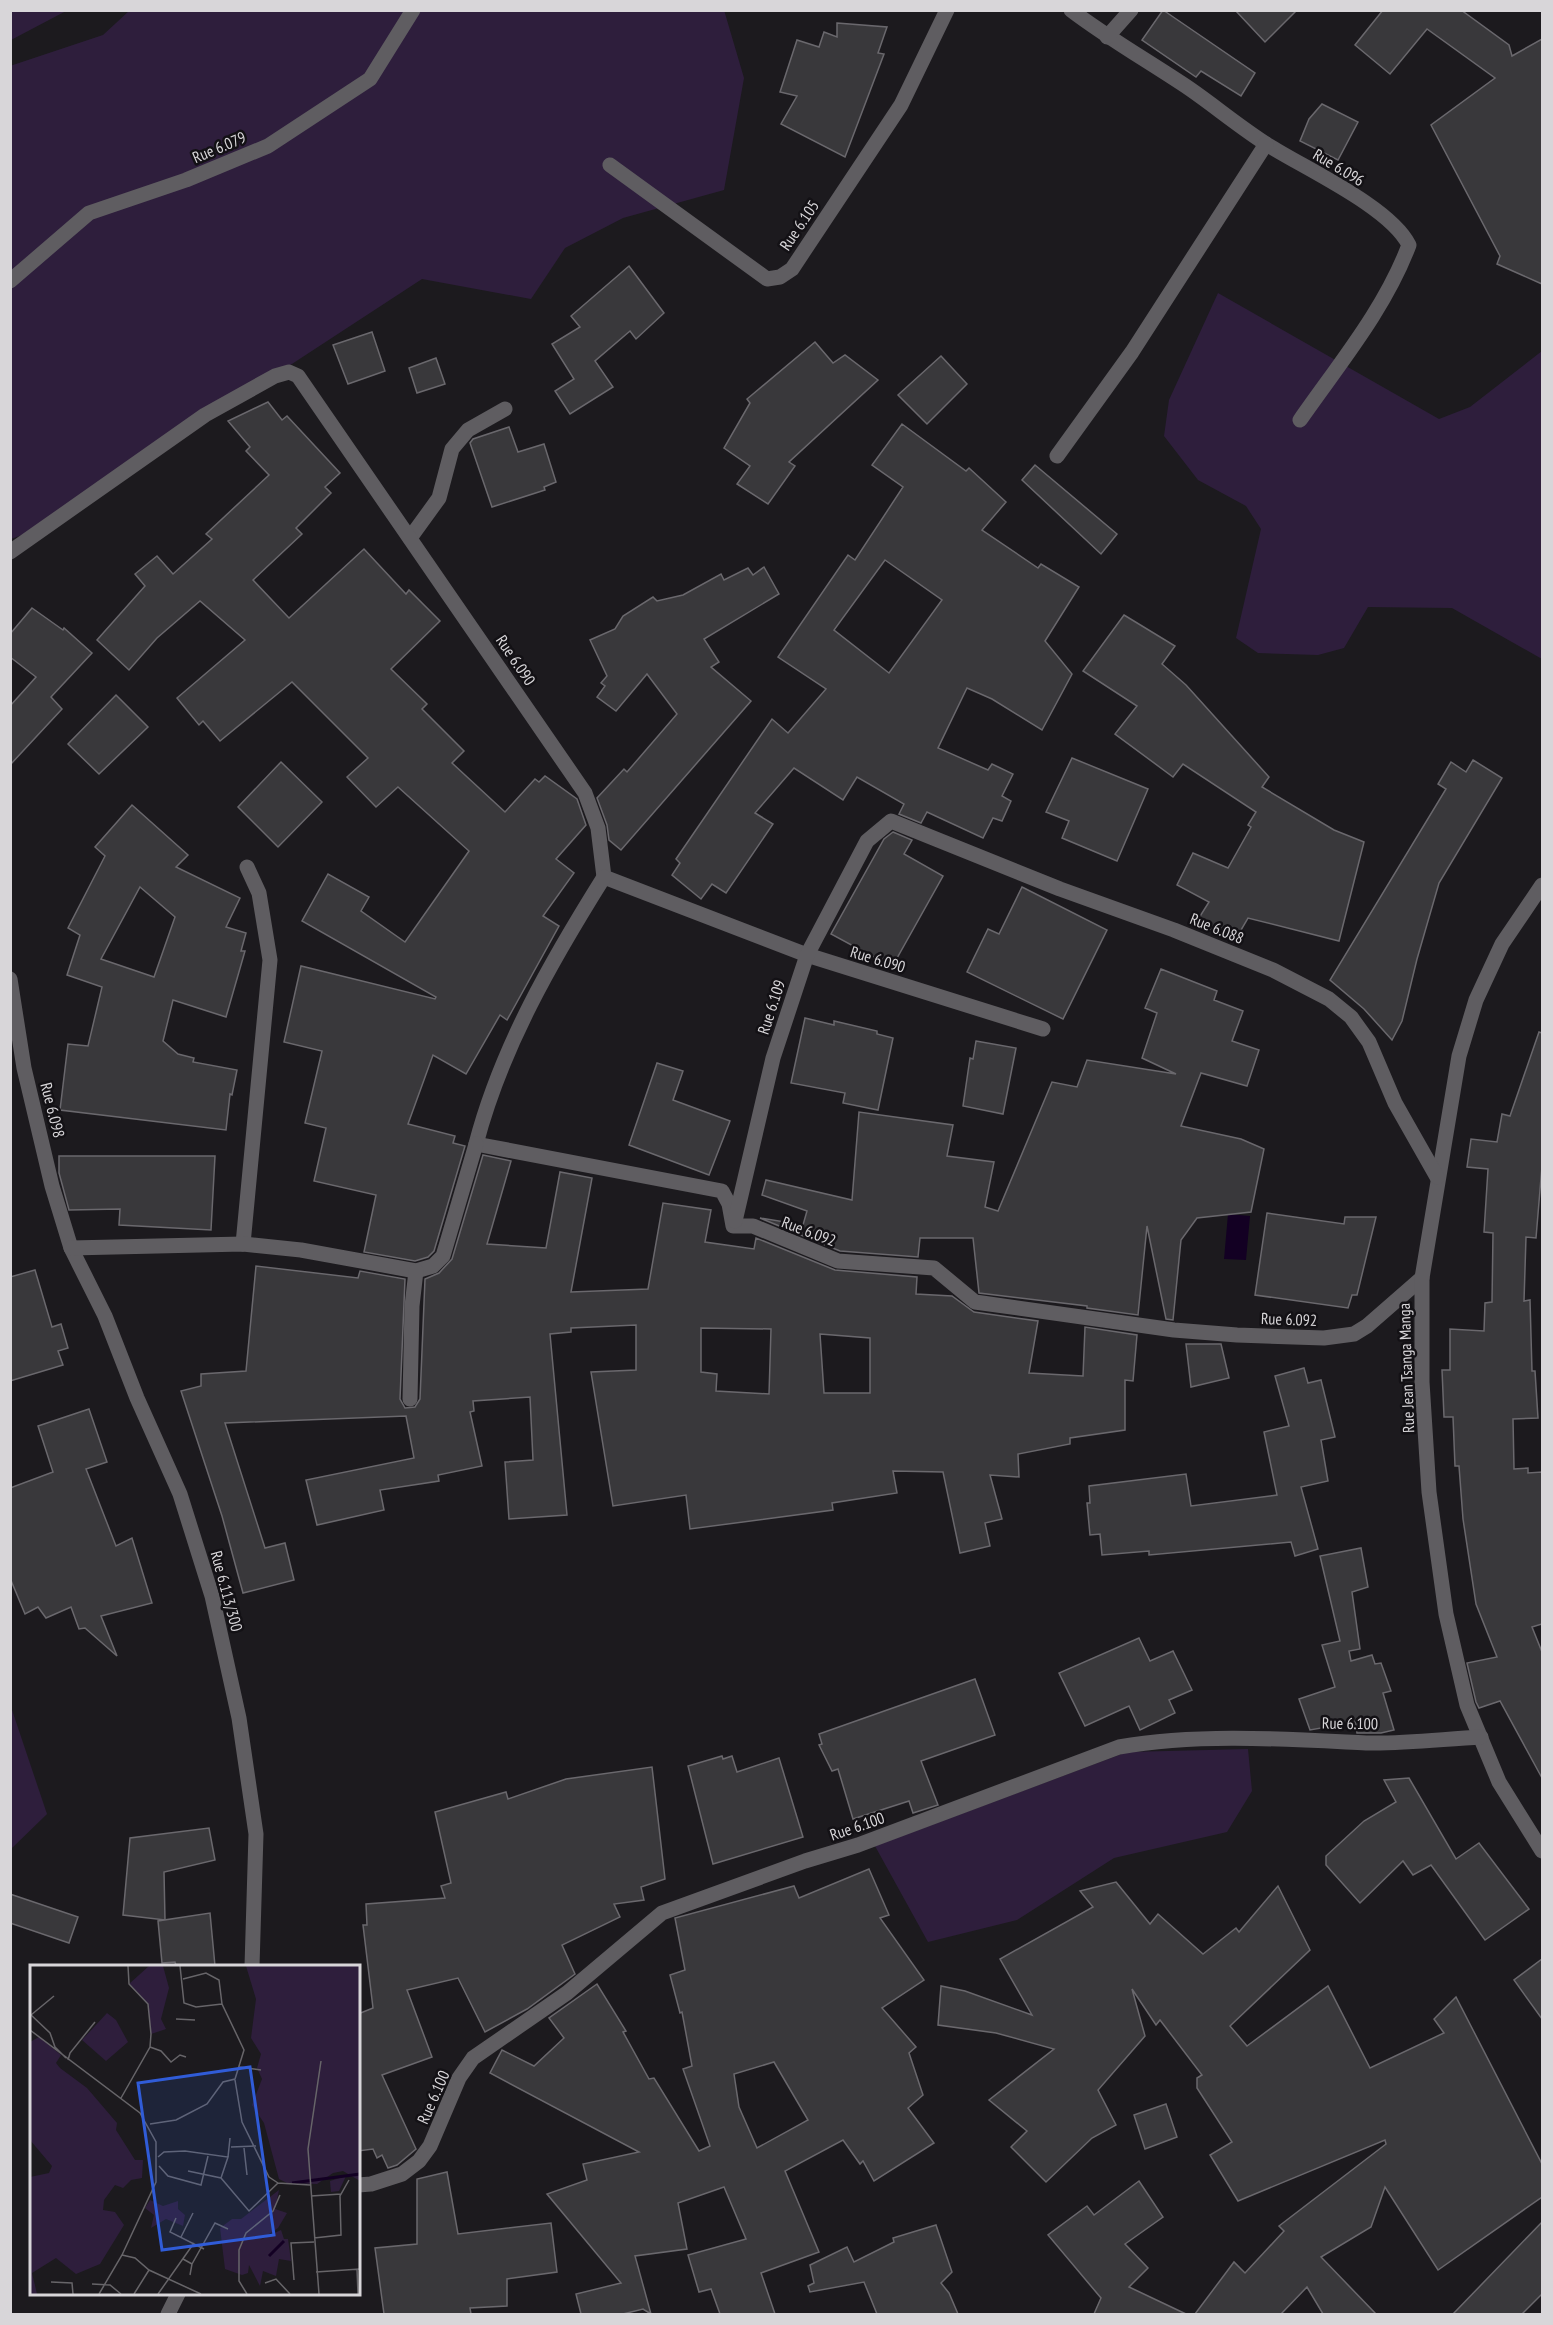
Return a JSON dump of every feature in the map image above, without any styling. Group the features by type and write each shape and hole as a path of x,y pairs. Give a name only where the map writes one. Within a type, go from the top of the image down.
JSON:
{"street":[{"name":"Rue 6.079","path":"10,281 89,213 186,180 268,146 370,79 413,10"},
{"name":"Rue 6.105","path":"610,165 767,279 780,277 792,269 901,105 947,10"},
{"name":"Rue 6.096","path":"1071,10 1107,37 1189,89 1266,144 1371,208 1401,231 1408,245 1398,273 1370,319 1300,420"},
{"path":"1107,37 1131,10"},
{"path":"1057,456 1132,352 1266,144"},
{"name":"Rue 6.090","path":"10,552 205,415 275,376 289,372 298,376 585,792 598,828 604,877 807,955 1043,1029"},
{"path":"410,538 439,498 452,449 468,430 505,410"},
{"name":"Rue 6.109","path":"733,1226 773,1058 807,955 867,841 891,821"},
{"name":"Rue 6.088","path":"891,821 1060,889 1262,965 1329,999 1351,1017 1369,1042 1395,1103 1437,1177"},
{"path":"243,1244 270,960 259,893 247,867"},
{"path":"71,1248 243,1244 301,1250 416,1271 433,1266 443,1256 489,1097 556,954 604,877"},
{"name":"Rue Jean Tsanga Manga","path":"1542,885 1502,944 1476,1000 1459,1056 1437,1177 1422,1278 1422,1382 1429,1492 1446,1614 1467,1705 1499,1782 1542,1851"},
{"name":"Rue 6.098","path":"10,979 24,1068 52,1186 71,1248"},
{"path":"476,1144 722,1191 729,1204 733,1226"},
{"name":"Rue 6.092","path":"733,1226 753,1226 838,1261 934,1268 941,1271 975,1302 1174,1330 1237,1335 1324,1338 1354,1334 1367,1326 1422,1278"},
{"name":"Rue 6.113/300","path":"71,1248 105,1316 137,1398 180,1494 212,1596 239,1718 256,1834 252,1965"},
{"path":"411,1399 412,1306 416,1271"},
{"name":"Rue 6.100","path":"360,2185 371,2184 402,2174 419,2161 430,2146 459,2078 473,2058 567,1994 643,1926 662,1913 805,1861 858,1845 1119,1747 1147,1742 1257,1739 1368,1743 1481,1737"},
{"path":"168,2314 178,2295"}],"shaded area":[{"path":"11,10 66,10 66,11 11,40"},
{"path":"724,10 744,78 724,190 623,218 565,248 531,299 422,279 41,528 11,539 10,66 103,35 129,11"},
{"path":"1218,293 1439,419 1470,407 1542,351 1542,659 1452,608 1368,607 1344,648 1318,655 1258,653 1236,638 1261,529 1246,506 1198,480 1164,436 1169,400"},
{"path":"1228,1214 1250,1216 1246,1260 1224,1259"},
{"path":"11,1707 47,1814 10,1849"},
{"path":"1248,1749 1252,1791 1227,1832 1114,1858 1017,1920 928,1942 875,1846 1127,1752"}],"building":[{"path":"1163,10 1255,73 1241,96 1201,71 1196,77 1142,40"},
{"path":"1235,10 1297,10 1265,42"},
{"path":"1383,10 1461,10 1509,45 1512,56 1542,39 1542,284 1497,264 1500,256 1431,125 1495,78 1427,29 1390,74 1355,45"},
{"path":"837,23 887,27 878,53 884,54 845,157 781,124 797,96 780,92 797,40 819,47 824,32 837,37"},
{"path":"1322,104 1358,122 1338,160 1300,141 1309,119"},
{"path":"629,266 664,313 636,339 630,331 595,361 613,387 570,414 555,391 574,379 552,344 580,327 571,316"},
{"path":"372,332 385,371 348,384 333,345"},
{"path":"815,342 833,363 845,355 878,380 789,462 795,466 768,504 737,484 750,466 724,448 750,403 747,399"},
{"path":"941,356 967,384 927,424 898,395"},
{"path":"436,358 445,384 417,393 409,368"},
{"path":"268,402 282,420 287,416 340,473 325,487 331,493 296,528 302,534 253,580 289,618 364,549 406,594 409,590 440,621 391,669 427,704 422,709 464,751 452,763 505,812 535,779 539,782 545,776 577,799 586,825 556,859 574,873 543,916 559,926 507,1020 500,1015 466,1074 433,1055 408,1124 455,1136 453,1143 465,1146 434,1251 428,1257 415,1261 364,1252 376,1195 314,1181 326,1128 305,1123 322,1051 284,1042 301,966 435,999 436,997 302,921 328,874 369,897 361,911 405,942 469,851 398,787 376,807 347,777 368,758 292,682 220,741 203,721 199,725 177,698 245,640 200,601 157,638 129,670 97,640 145,586 135,574 157,556 173,574 212,539 206,534 269,475 246,451 250,447 228,421"},
{"path":"902,424 966,471 969,468 1006,502 982,530 1038,568 1041,564 1079,587 1045,641 1072,674 1042,730 992,699 967,688 938,748 988,770 992,764 1013,774 1002,796 1011,801 1002,821 993,818 983,838 927,812 921,823 899,814 904,804 857,777 843,800 794,768 755,813 773,824 726,893 712,884 701,899 672,875 680,863 676,859 772,719 788,733 826,689 778,657 848,555 855,560 903,487 872,465","holes":["885,560 942,600 889,673 834,630"]},
{"path":"509,427 518,452 544,444 556,482 544,487 545,490 492,507 470,443 473,439"},
{"path":"1035,465 1117,534 1101,554 1022,480"},
{"path":"764,567 779,594 704,639 719,662 711,667 751,701 621,850 609,840 607,825 597,798 624,769 627,772 677,714 647,674 616,711 597,697 605,686 601,683 607,676 590,640 615,629 623,616 653,597 657,601 683,595 721,574 724,580 748,568 753,575"},
{"path":"32,608 63,630 64,628 92,653 51,697 62,709 10,765 10,706 36,677 10,657 10,634"},
{"path":"1124,615 1175,646 1162,664 1186,685 1269,777 1262,787 1334,830 1364,842 1339,941 1248,918 1234,942 1197,921 1209,902 1177,885 1193,853 1228,868 1251,827 1248,825 1256,812 1183,764 1173,777 1115,734 1137,706 1083,671"},
{"path":"116,695 148,727 99,774 68,744"},
{"path":"1072,758 1148,789 1117,861 1062,838 1069,821 1046,812"},
{"path":"1473,760 1502,778 1439,883 1402,1021 1392,1040 1364,1009 1330,980 1446,789 1438,784 1451,762 1466,772"},
{"path":"281,762 322,802 278,847 238,807"},
{"path":"132,805 188,855 176,867 240,898 226,927 246,933 241,951 245,951 226,1017 173,1000 163,1041 178,1054 194,1058 193,1062 237,1070 232,1095 230,1094 226,1130 60,1110 68,1044 88,1046 102,987 67,975 80,935 68,928 105,856 95,847","holes":["140,887 175,917 154,977 101,959"]},
{"path":"893,832 912,840 904,854 943,876 892,967 831,934 884,839"},
{"path":"1022,887 1107,930 1063,1019 967,972 988,929 999,934"},
{"path":"1161,969 1217,991 1214,1000 1243,1011 1232,1041 1259,1050 1247,1086 1201,1073 1181,1126 1241,1139 1264,1149 1251,1212 1197,1218 1181,1240 1173,1320 1166,1319 1147,1226 1138,1315 1087,1308 1087,1306 979,1293 973,1238 920,1238 918,1257 840,1251 760,1218 803,1225 807,1211 762,1195 766,1180 852,1200 859,1112 953,1125 947,1156 994,1162 985,1207 998,1211 1052,1082 1077,1087 1087,1060 1176,1074 1142,1058 1157,1013 1145,1008"},
{"path":"805,1018 834,1025 834,1021 877,1031 877,1034 893,1038 878,1110 843,1103 845,1093 791,1083"},
{"path":"1539,1032 1542,1033 1542,1166 1536,1238 1526,1237 1524,1301 1530,1300 1532,1371 1535,1371 1538,1418 1513,1419 1514,1469 1528,1468 1528,1473 1542,1472 1542,1624 1532,1627 1542,1652 1542,1778 1500,1701 1479,1708 1476,1702 1467,1663 1497,1657 1476,1604 1463,1519 1459,1466 1455,1466 1453,1417 1444,1417 1442,1370 1450,1370 1450,1329 1484,1331 1485,1303 1492,1302 1493,1233 1484,1232 1488,1169 1467,1167 1471,1139 1497,1142 1502,1114 1510,1116"},
{"path":"976,1041 1016,1048 1003,1114 963,1106 970,1058 973,1059"},
{"path":"657,1063 683,1071 673,1100 730,1121 709,1175 629,1145"},
{"path":"483,1155 511,1161 487,1244 546,1248 560,1172 592,1178 571,1292 648,1289 663,1203 711,1210 705,1242 754,1249 756,1238 835,1270 917,1277 916,1294 952,1296 974,1312 1038,1321 1029,1373 1083,1376 1085,1327 1137,1335 1133,1381 1125,1380 1125,1430 1070,1438 1070,1444 1018,1454 1019,1477 990,1475 1002,1519 985,1523 990,1546 960,1553 943,1472 893,1471 897,1493 832,1503 833,1510 690,1529 686,1495 613,1506 591,1372 636,1370 636,1325 571,1328 571,1332 550,1334 567,1515 509,1519 505,1462 533,1460 530,1397 473,1401 474,1411 470,1412 482,1466 438,1475 439,1481 380,1490 384,1510 317,1525 306,1480 414,1458 406,1416 225,1423 265,1548 285,1543 294,1580 243,1593 222,1516 181,1391 201,1386 201,1374 246,1371 256,1266 358,1278 360,1271 405,1279 400,1399 405,1408 415,1407 420,1399 425,1279 439,1273 452,1259","holes":["701,1328 771,1329 769,1394 716,1391 717,1374 701,1372","820,1334 870,1338 870,1393 824,1393"]},
{"path":"59,1156 215,1156 211,1230 119,1225 120,1209 69,1210 59,1173"},
{"path":"1267,1213 1344,1224 1345,1217 1376,1217 1357,1295 1352,1295 1348,1308 1255,1295"},
{"path":"35,1270 52,1327 61,1324 68,1348 58,1351 63,1365 10,1381 10,1277"},
{"path":"1186,1344 1221,1344 1229,1378 1191,1387"},
{"path":"1304,1368 1308,1383 1321,1380 1335,1437 1321,1440 1328,1481 1301,1487 1318,1549 1295,1556 1291,1542 1149,1555 1149,1551 1102,1555 1100,1534 1090,1535 1087,1503 1090,1503 1089,1486 1186,1474 1191,1506 1277,1495 1264,1432 1289,1426 1275,1376"},
{"path":"89,1409 107,1462 86,1469 116,1546 132,1538 152,1603 101,1616 117,1656 85,1628 79,1629 71,1607 46,1618 38,1607 25,1614 10,1578 10,1488 53,1472 38,1426"},
{"path":"1361,1548 1368,1587 1352,1592 1360,1649 1349,1651 1351,1661 1372,1655 1375,1664 1381,1663 1391,1691 1383,1693 1394,1730 1381,1733 1357,1733 1355,1722 1310,1730 1299,1699 1335,1687 1322,1645 1340,1641 1320,1556"},
{"path":"1139,1638 1150,1661 1173,1651 1192,1690 1169,1700 1175,1713 1140,1730 1129,1706 1085,1726 1059,1673"},
{"path":"975,1679 995,1735 921,1761 938,1805 913,1813 909,1801 853,1819 838,1769 832,1771 819,1745 822,1744 819,1734"},
{"path":"722,1756 723,1759 732,1756 737,1772 779,1758 803,1837 713,1864 688,1766"},
{"path":"652,1767 665,1879 641,1887 644,1900 614,1904 620,1917 562,1945 575,1974 527,2009 485,2032 458,1978 407,1990 432,2057 382,2075 416,2149 397,2165 388,2168 382,2155 377,2158 373,2149 360,2151 360,2013 373,2008 363,1925 367,1925 366,1904 445,1898 441,1886 451,1883 435,1812 506,1792 508,1799 566,1779"},
{"path":"1409,1778 1456,1859 1479,1843 1529,1909 1485,1940 1431,1865 1413,1875 1403,1861 1360,1903 1326,1865 1326,1856 1364,1821 1396,1802 1384,1780"},
{"path":"209,1828 215,1860 164,1872 165,1920 123,1915 130,1838"},
{"path":"869,1869 889,1915 880,1918 924,1980 882,2008 916,2047 909,2053 923,2095 908,2108 934,2143 874,2181 863,2161 860,2164 843,2140 785,2171 819,2252 761,2273 775,2314 720,2314 711,2289 699,2292 688,2255 746,2239 724,2187 678,2203 687,2249 635,2256 651,2314 643,2309 623,2314 581,2314 576,2294 621,2283 547,2194 587,2180 583,2164 639,2152 490,2073 502,2050 534,2066 564,2038 549,2018 597,1984 626,2031 623,2032 649,2079 654,2078 699,2151 710,2146 683,2069 692,2066 682,2012 680,2013 670,1975 685,1970 675,1918 794,1886 799,1898","holes":["774,2062 808,2120 757,2148 739,2107 734,2074"]},
{"path":"1116,1882 1150,1924 1158,1914 1203,1954 1236,1928 1239,1932 1278,1886 1310,1950 1230,2026 1247,2046 1328,1986 1370,2068 1444,2033 1434,2019 1456,1997 1542,2164 1542,2197 1438,2270 1385,2187 1371,2227 1321,2257 1376,2314 1323,2314 1307,2287 1281,2314 1195,2314 1234,2262 1245,2273 1284,2231 1279,2226 1386,2144 1385,2140 1238,2201 1210,2155 1232,2142 1197,2088 1197,2078 1202,2075 1160,2020 1156,2025 1132,1989 1145,2036 1098,2090 1116,2125 1092,2138 1046,2182 1011,2147 1027,2131 989,2100 1054,2049 996,2033 938,2025 941,1986 965,1991 1032,2015 1000,1959 1093,1907 1080,1891"},
{"path":"10,1894 78,1917 69,1943 10,1923"},
{"path":"210,1913 215,1965 162,1963 158,1921"},
{"path":"1542,1959 1542,2019 1514,1980"},
{"path":"1166,2104 1177,2137 1145,2149 1134,2115"},
{"path":"447,2172 458,2234 551,2223 557,2272 507,2279 507,2306 470,2308 471,2314 384,2314 375,2248 417,2244 417,2179"},
{"path":"1139,2181 1163,2217 1125,2244 1148,2268 1129,2287 1186,2314 1094,2314 1101,2298 1048,2235 1087,2206 1094,2215"},
{"path":"1542,2222 1542,2294 1522,2314 1453,2314"},
{"path":"936,2225 952,2272 941,2283 949,2293 958,2314 877,2314 864,2282 810,2292 808,2286 814,2283 810,2265 847,2247 854,2262 894,2242 893,2238"}]}
